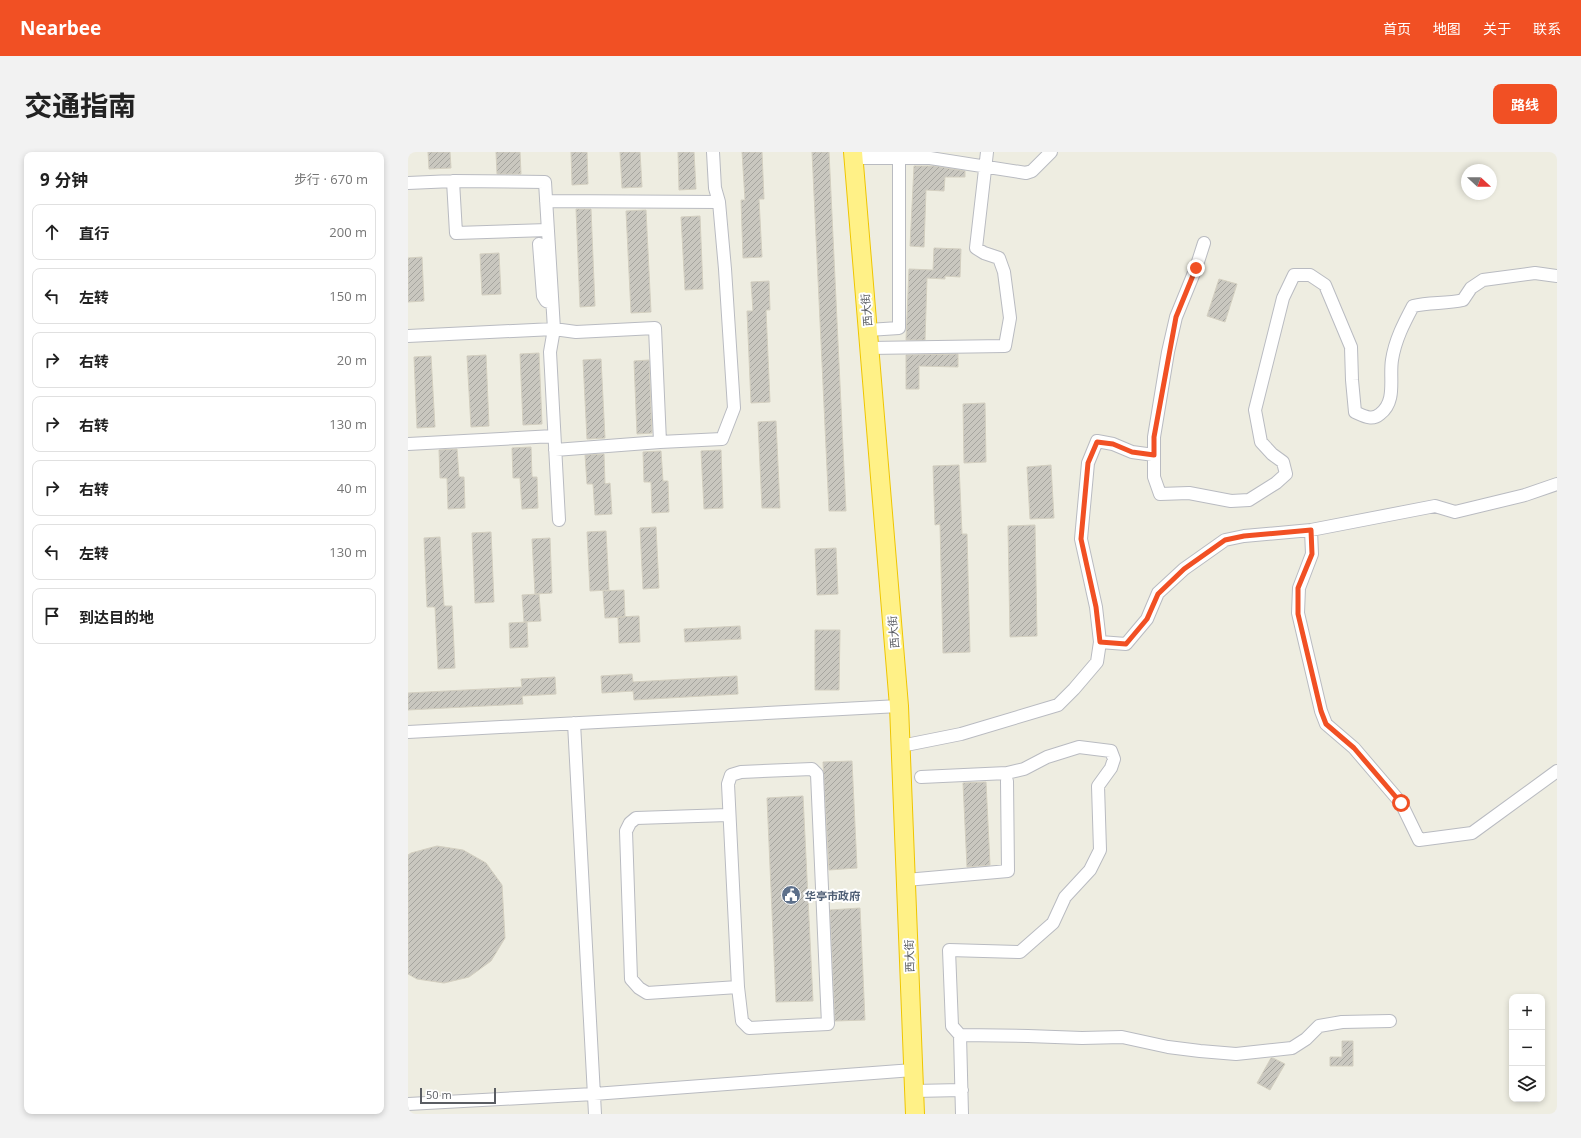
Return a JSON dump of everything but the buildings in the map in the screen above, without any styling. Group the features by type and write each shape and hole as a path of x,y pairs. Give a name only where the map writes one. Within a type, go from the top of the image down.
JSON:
{"highway":[{"name":"西大街","path":"853,155 899,706 915,1114"}],"street":[{"path":"555,450 722,439 734,408 719,202 714,188 713,152"},
{"path":"869,348 1005,346 1010,318 1004,272 999,258 984,253 976,248 987,152"},
{"path":"853,155 899,155 930,158 1026,173 1032,171 1051,152"},
{"path":"868,330 899,328 899,155"},
{"path":"453,181 456,233 548,230"},
{"path":"408,183 453,181 545,182 554,329 550,352 559,520"},
{"path":"546,201 719,202"},
{"path":"1204,243 1196,268 1176,317 1154,437 1154,477 1160,494 1189,493 1231,501 1249,500 1276,483 1286,474 1282,462 1261,442 1255,410 1283,298 1294,275 1310,275 1325,285 1351,347 1355,412 1367,418 1377,417 1386,410 1391,398 1392,360 1399,334 1413,306 1426,303 1449,303 1463,300 1471,288 1483,280 1535,273 1557,276"},
{"path":"539,244 543,296 546,301 552,303"},
{"path":"408,336 554,329 576,332 655,328 660,442"},
{"path":"408,444 554,436"},
{"path":"900,746 961,734 1058,705 1074,689 1097,662 1100,642 1096,607 1081,539 1088,463 1097,442 1113,444 1132,452 1154,455"},
{"path":"1100,642 1126,644 1147,619 1158,594 1184,569 1225,540 1244,536 1311,530 1436,506 1455,512 1525,495 1557,484"},
{"path":"1311,530 1312,554 1298,588 1298,614 1321,711 1326,724 1354,748 1401,803 1419,840 1472,833 1557,771"},
{"path":"408,732 899,706"},
{"path":"574,723 595,1114"},
{"path":"921,777 1007,773 1024,769 1047,757 1079,747 1111,751 1114,759 1111,768 1098,786 1100,850 1090,870 1065,897 1053,923 1020,952 949,950 952,1026 960,1035 962,1114"},
{"path":"812,769 817,774 828,1024 749,1028 742,1021 738,987 728,815 728,784 731,776 741,772 812,769"},
{"path":"906,880 1008,871 1007,781"},
{"path":"728,815 636,818 630,823 626,831 631,979 639,988 647,993 738,987"},
{"path":"960,1035 1082,1038 1122,1037 1187,1050 1236,1054 1292,1048 1306,1039 1320,1026 1342,1022 1390,1021"},
{"path":"408,1104 594,1094 913,1070"},
{"path":"914,1091 962,1090"}],"place":[{"name":"华亭市政府","path":"791,895"}],"route":[{"path":"1196,268 1176,317 1168,352 1154,437 1154,455 1132,452 1113,444 1097,442 1088,463 1081,539 1096,607 1100,642 1126,644 1147,619 1158,594 1184,569 1225,540 1244,536 1311,530 1312,554 1298,588 1298,614 1321,711 1326,724 1354,748 1401,803"}]}
